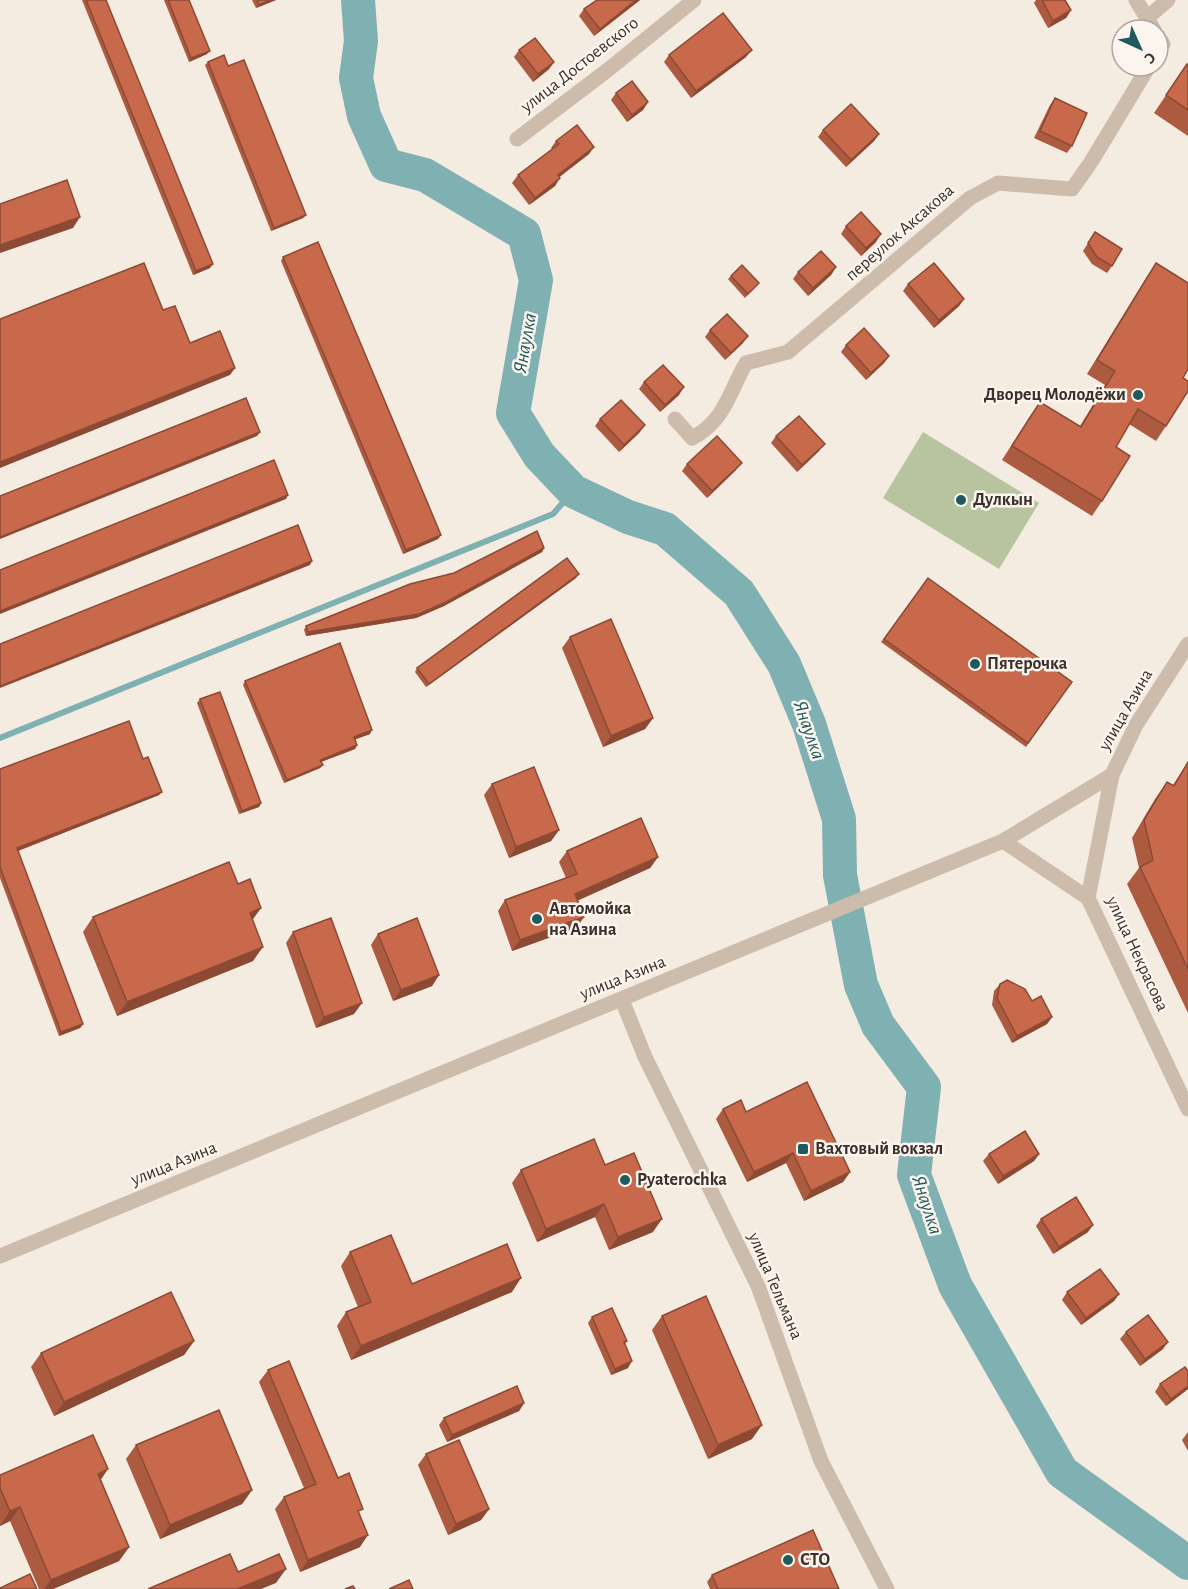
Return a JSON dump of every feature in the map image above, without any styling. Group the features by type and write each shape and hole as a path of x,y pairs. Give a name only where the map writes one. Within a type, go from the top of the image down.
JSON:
{"street":[{"name":"улица Достоевского","path":"517,139 694,0"},
{"path":"1136,0 1147,18"},
{"path":"1155,18 1168,0"},
{"name":"переулок Аксакова","path":"675,419 692,438 704,432 730,401 735,381 746,363 788,352 970,198 998,183 1072,189 1141,78"},
{"name":"улица Азина","path":"0,1256 1003,841 1112,775 1136,725 1188,644"},
{"name":"улица Некрасова","path":"1112,775 1088,897 1188,1109"},
{"path":"1003,841 1088,897"},
{"name":"улица Тельмана","path":"622,1000 645,1057 758,1286 821,1461 887,1589"}],"green space":[{"name":"Дулкын","path":"923,432 1039,503 999,569 883,498"}],"building":[{"path":"86,0 106,0 213,264 196,271"},
{"path":"168,0 189,0 210,51 191,58"},
{"path":"257,0 270,0 259,5"},
{"path":"597,0 636,0 600,29 584,9"},
{"path":"1042,0 1065,0 1071,10 1053,21"},
{"path":"723,13 752,50 696,91 669,55"},
{"path":"535,38 554,62 538,74 519,50"},
{"path":"224,55 228,66 244,60 306,215 274,228 208,62"},
{"path":"1188,65 1188,110 1166,95"},
{"path":"632,81 648,102 632,115 616,93"},
{"path":"1055,98 1087,113 1072,146 1040,131"},
{"path":"851,104 879,134 851,160 823,130"},
{"path":"577,125 594,147 558,175 560,178 535,198 518,175 559,144 556,141"},
{"path":"67,180 80,217 0,245 0,204"},
{"path":"861,212 881,234 866,248 846,226"},
{"path":"1095,232 1122,249 1112,266 1097,257 1088,243"},
{"path":"318,242 441,535 406,550 283,257"},
{"path":"821,251 836,267 813,288 798,272"},
{"path":"144,263 163,310 175,306 190,343 220,331 235,368 0,462 0,319"},
{"path":"934,263 964,299 939,320 908,284"},
{"name":"Дворец Молодёжи","path":"1156,263 1188,283 1188,369 1183,378 1188,381 1188,391 1166,426 1138,409 1116,447 1130,456 1102,501 1012,446 1040,402 1081,427 1115,371 1097,360"},
{"path":"742,265 759,283 748,294 731,276"},
{"path":"727,314 748,336 731,353 710,330"},
{"path":"864,328 889,356 871,373 846,345"},
{"path":"663,365 684,387 665,405 644,382"},
{"path":"246,398 260,432 0,537 0,496"},
{"path":"621,400 645,425 624,445 600,419"},
{"path":"799,416 825,444 802,465 776,436"},
{"path":"717,436 742,463 712,491 687,464"},
{"path":"274,460 288,495 0,611 0,570"},
{"path":"298,525 312,561 0,686 0,644"},
{"path":"537,531 544,548 446,602 419,614 308,632 306,626 410,584 454,573"},
{"path":"567,558 579,574 429,684 417,668"},
{"name":"Пятерочка","path":"928,578 1072,682 1028,743 884,639"},
{"path":"611,619 653,718 611,736 570,637"},
{"path":"340,643 372,730 354,737 357,745 320,760 323,765 287,780 245,681"},
{"path":"220,692 261,803 242,811 200,699"},
{"path":"129,721 143,759 148,757 162,792 17,848 83,1024 61,1032 0,867 0,769"},
{"path":"1188,762 1188,969 1140,867 1153,860 1144,820 1167,782 1174,786"},
{"path":"534,767 559,830 516,847 492,784"},
{"path":"641,818 658,857 575,894 584,917 520,940 505,900 577,874 567,851"},
{"path":"229,862 238,884 250,879 261,908 250,913 263,947 127,1002 93,917"},
{"path":"331,918 362,1003 324,1017 293,932"},
{"path":"417,918 439,975 401,990 378,934"},
{"path":"1007,980 1025,989 1032,1001 1041,996 1052,1017 1017,1036 997,998 1000,984"},
{"path":"807,1082 850,1172 811,1191 793,1153 754,1172 723,1109 741,1100 746,1112"},
{"path":"1025,1131 1039,1154 1003,1176 989,1154"},
{"path":"594,1139 605,1165 634,1153 662,1219 618,1237 604,1204 546,1229 521,1170"},
{"path":"1076,1197 1093,1225 1059,1247 1041,1219"},
{"path":"391,1235 412,1284 507,1244 521,1278 361,1346 346,1312 371,1302 350,1252"},
{"path":"1100,1269 1119,1294 1086,1318 1067,1292"},
{"path":"171,1292 194,1341 64,1402 41,1353"},
{"path":"706,1296 762,1425 718,1445 662,1316"},
{"path":"612,1308 627,1341 624,1342 632,1361 615,1369 592,1317"},
{"path":"1148,1315 1168,1342 1145,1359 1126,1332"},
{"path":"289,1361 338,1478 349,1473 363,1509 358,1511 368,1535 308,1560 284,1497 316,1484 268,1370"},
{"path":"1185,1367 1188,1371 1188,1386 1171,1399 1160,1384"},
{"path":"517,1386 524,1403 452,1435 444,1418"},
{"path":"219,1410 252,1490 170,1525 136,1445"},
{"path":"93,1435 108,1469 98,1474 129,1547 51,1580 20,1507 10,1511 0,1488 0,1475"},
{"path":"459,1440 489,1509 456,1524 426,1454"},
{"name":"СТО","path":"813,1530 839,1589 718,1589 712,1575"},
{"path":"230,1554 238,1572 279,1554 286,1569 237,1589 148,1589"},
{"path":"30,1574 37,1589 0,1589 0,1588"},
{"path":"409,1580 413,1589 389,1589"}],"waterway":[{"name":"Янаулка","path":"358,0 361,41 356,78 364,116 386,165 425,175 524,234 536,280 513,413 539,455 573,491 628,517 665,529 739,593 784,664 809,724 839,819 840,875 861,985 878,1025 924,1087 914,1175 955,1285 1062,1472 1188,1563"},
{"path":"0,738 553,514 573,491"}],"place":[{"name":"Дворец Молодёжи","path":"1138,395"},
{"name":"Дулкын","path":"961,500"},
{"name":"Пятерочка","path":"975,664"},
{"name":"Автомойка на Азина","path":"537,919"},
{"name":"Вахтовый вокзал","path":"803,1149"},
{"name":"Pyaterochka","path":"625,1180"},
{"name":"СТО","path":"788,1560"}]}
